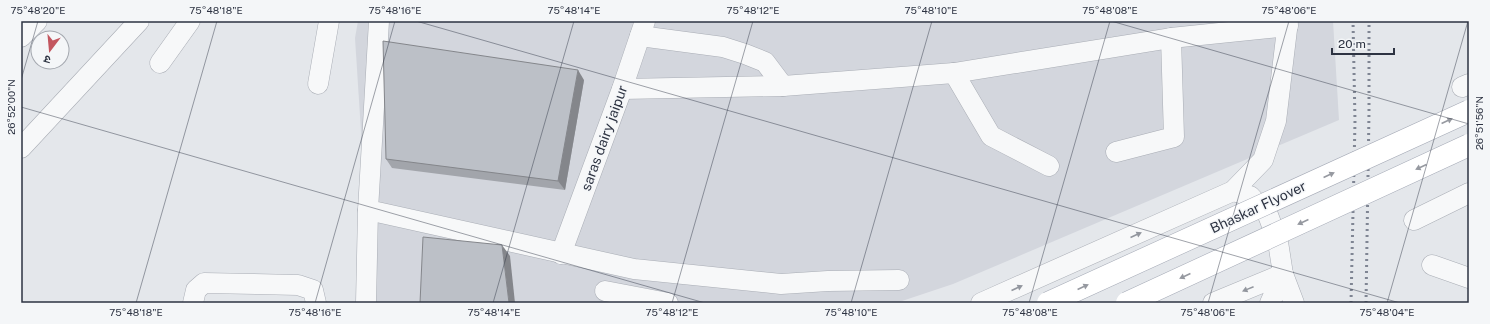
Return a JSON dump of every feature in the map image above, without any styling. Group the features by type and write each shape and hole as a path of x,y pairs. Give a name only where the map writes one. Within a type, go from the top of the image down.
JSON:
{"main road":[{"name":"Bhaskar Flyover","path":"1048,303 1469,110"},
{"path":"1127,303 1469,145"}],"street":[{"path":"21,37 37,21"},
{"path":"21,148 139,21"},
{"path":"160,63 190,21"},
{"path":"318,84 329,21"},
{"path":"366,303 368,210 379,21"},
{"path":"622,89 783,86 954,73 1172,38 1288,23 1276,121 1263,160 1233,191 981,303"},
{"path":"642,28 723,46 745,54 764,62 783,86"},
{"name":"saras dairy jaipur","path":"561,254 622,89 642,28"},
{"path":"1116,152 1174,137 1172,38"},
{"path":"954,73 991,136 1049,166"},
{"path":"1233,191 1250,196 1268,215 1278,242 1283,274 1294,303"},
{"path":"1414,220 1469,193"},
{"path":"368,210 634,269 781,284 828,281 899,280"},
{"path":"1432,265 1469,278"},
{"path":"1213,303 1283,274"},
{"path":"1270,303 1283,274"},
{"path":"193,303 196,290 204,283 298,285 313,290 316,303"},
{"path":"605,290 668,303"}],"shaded area":[{"path":"358,21 1333,21 1339,120 953,284 896,303 372,303 355,38"}],"building":[{"path":"383,41 578,70 558,181 386,159"},
{"path":"423,237 502,245 509,303 420,303"}],"railway":[{"path":"1351,303 1355,121 1353,21"},
{"path":"1366,303 1369,21"}]}
